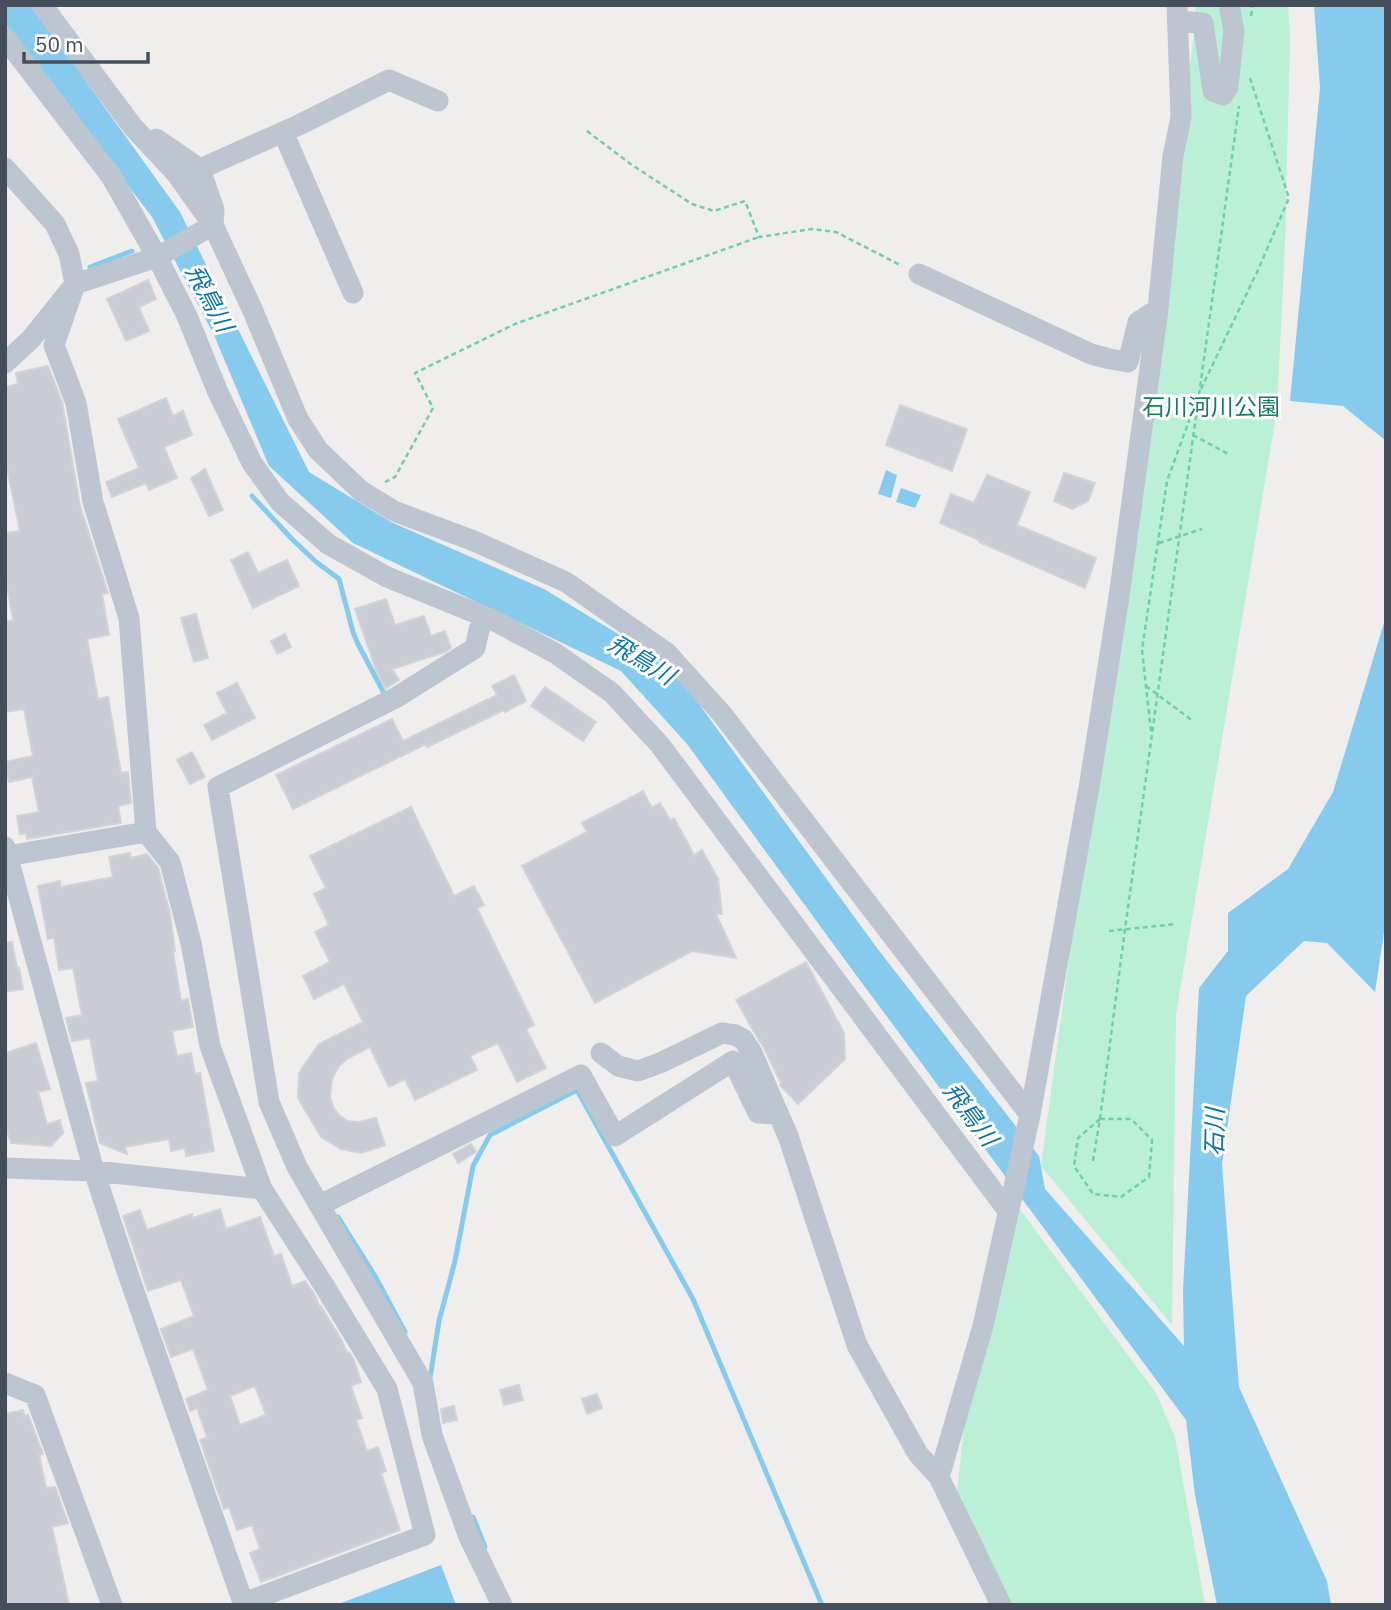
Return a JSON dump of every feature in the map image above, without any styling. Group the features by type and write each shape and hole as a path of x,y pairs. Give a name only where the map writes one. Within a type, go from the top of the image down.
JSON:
{"street":[{"path":"42,5 138,132 175,172 210,228 253,311 299,419 318,450 361,491 394,511 474,541 566,582 667,653 722,714 1030,1115"},
{"path":"939,1477 984,1326 1030,1115 1090,782 1120,590 1158,309 1173,156 1181,117 1177,13 1203,23 1213,91 1223,96 1228,86 1234,31 1229,5"},
{"path":"5,38 111,176 161,255 217,390 252,463 280,502 328,544 387,577 485,617 555,653 612,693 660,745 1010,1202"},
{"path":"200,169 363,95 389,80 438,101"},
{"path":"5,363 31,339 75,285 161,255 210,228 214,210 200,169 152,136 138,132"},
{"path":"284,132 353,293"},
{"path":"5,168 55,223 69,254 75,285 54,345 76,402 93,502 129,618 146,832 170,862 191,943 210,1046 262,1189 387,1389 425,1535 244,1604 136,1299 94,1171 6,851 146,832"},
{"path":"919,274 1091,354 1128,362 1138,322 1158,309"},
{"path":"485,617 475,648 397,697 218,787 269,1102 297,1167 327,1202 423,1383 432,1436 468,1536 502,1605"},
{"path":"601,1053 618,1066 639,1071 722,1033 743,1039 752,1053 788,1136 857,1346 918,1454 939,1477 1001,1605"},
{"path":"327,1202 574,1078 615,1136 733,1061 758,1113 779,1114"},
{"path":"5,1168 94,1171 262,1189"},
{"path":"5,1383 35,1395 112,1605"}],"path":[{"path":"1251,17 1253,5"},
{"path":"1152,737 1142,650 1167,481 1199,392 1258,270 1289,198 1249,75"},
{"path":"1093,1161 1239,104"},
{"path":"587,131 632,165 692,204 715,211 745,201 759,237"},
{"path":"379,484 395,477 433,408 415,373 515,324 759,237 813,229 836,232 919,274"},
{"path":"1193,435 1230,455"},
{"path":"1158,543 1202,529"},
{"path":"1146,686 1193,721"},
{"path":"1109,931 1175,924"},
{"path":"1100,1119 1131,1119 1152,1140 1149,1177 1121,1198 1093,1194 1074,1166 1078,1138 1100,1119"}],"green space":[{"name":"石川河川公園","path":"1195,5 1288,5 1290,37 1285,243 1277,410 1176,1014 1172,1325 1041,1166 1196,19"},
{"path":"1016,1204 1156,1393 1175,1437 1205,1605 1009,1605 956,1501 965,1417"}],"water":[{"path":"5,5 31,5 180,212 309,472 391,522 544,589 638,646 680,678 877,948 1039,1156 1045,1189 1184,1346 1183,1290 1199,988 1228,951 1228,913 1288,869 1333,792 1386,616 1386,919 1375,992 1327,943 1304,941 1246,996 1222,1164 1239,1387 1327,1581 1331,1605 1217,1605 1195,1495 1186,1420 687,744 621,671 353,543 269,466 214,335 152,217 5,24"},
{"path":"1314,5 1386,5 1386,441 1343,406 1290,401 1320,88"},
{"path":"886,470 897,475 891,498 878,494"},
{"path":"901,488 921,495 915,508 896,502"},
{"path":"441,1565 456,1605 336,1605"}],"building":[{"path":"148,280 156,299 139,307 149,331 126,341 107,299"},
{"path":"48,366 62,402 80,506 108,593 102,594 109,635 87,639 98,699 108,697 121,773 128,772 131,803 118,806 121,823 27,839 26,833 20,834 17,816 39,812 32,777 9,782 5,764 33,756 24,709 5,712 5,622 13,620 5,574 5,533 20,531 5,459 5,387 18,384 16,373"},
{"path":"166,398 173,416 183,411 192,435 164,447 177,478 149,490 146,483 112,497 106,482 139,468 118,419"},
{"path":"900,405 967,429 952,471 886,445"},
{"path":"205,469 223,510 209,516 191,478"},
{"path":"1064,473 1095,483 1088,501 1072,509 1054,501"},
{"path":"987,475 1030,492 1017,525 1096,558 1085,588 940,523 951,494 974,503"},
{"path":"248,552 258,573 287,560 299,586 253,608 231,560"},
{"path":"386,599 395,625 424,616 431,636 445,631 451,648 392,669 399,680 386,688 378,675 355,609"},
{"path":"196,614 208,658 194,662 181,618"},
{"path":"285,634 291,647 277,654 271,641"},
{"path":"514,675 526,701 427,747 426,744 293,809 276,775 392,719 403,741 497,695 492,686"},
{"path":"237,683 255,718 212,740 204,725 227,713 217,693"},
{"path":"545,687 596,722 583,741 531,706"},
{"path":"192,752 205,777 190,784 177,760"},
{"path":"643,791 652,808 660,803 670,820 674,818 694,855 702,850 718,879 722,914 716,914 736,958 692,951 595,1003 522,866 587,832 582,823"},
{"path":"411,807 454,896 474,886 484,905 477,908 534,1025 526,1029 546,1068 517,1082 498,1043 470,1056 477,1070 415,1100 405,1079 389,1087 370,1047 348,1058 339,1066 332,1079 330,1097 333,1107 347,1121 359,1122 376,1118 385,1145 361,1153 341,1149 321,1137 298,1098 299,1073 319,1044 363,1022 344,984 314,999 303,976 330,962 315,932 329,925 314,894 326,888 310,856"},
{"path":"130,853 131,858 147,854 158,868 170,914 181,1001 188,999 193,1027 172,1031 177,1056 191,1053 195,1074 200,1073 214,1151 186,1156 185,1148 171,1151 169,1139 125,1147 127,1154 100,1143 86,1083 98,1081 90,1038 72,1041 66,1018 82,1015 73,968 59,970 54,937 48,939 38,886 60,881 61,887 113,877 109,857"},
{"path":"12,942 23,989 5,992 5,943"},
{"path":"806,962 844,1033 845,1059 798,1104 780,1085 764,1048 736,1000"},
{"path":"36,1043 50,1089 38,1092 47,1124 60,1120 63,1133 51,1146 11,1143 5,1124 5,1053"},
{"path":"471,1144 476,1152 458,1163 453,1154"},
{"path":"220,1209 226,1229 260,1217 274,1256 281,1254 292,1286 305,1281 316,1297 319,1307 321,1306 347,1353 349,1352 354,1360 361,1382 351,1386 362,1418 356,1420 367,1451 378,1447 386,1471 381,1473 400,1530 261,1582 250,1553 260,1549 252,1525 237,1530 229,1507 224,1509 200,1440 207,1437 197,1408 190,1411 186,1399 208,1390 193,1349 171,1357 161,1329 194,1316 181,1280 148,1291 123,1216 140,1210 147,1230 192,1214 193,1218","holes":["255,1386 266,1415 240,1425 230,1396"]},
{"path":"519,1385 523,1400 504,1405 500,1390"},
{"path":"597,1394 602,1408 587,1414 582,1399"},
{"path":"454,1406 457,1420 443,1423 441,1409"},
{"path":"23,1410 24,1416 28,1415 43,1454 39,1455 46,1488 55,1487 68,1523 52,1527 69,1605 5,1605 5,1414"}],"waterway":[{"path":"90,267 132,251"},
{"path":"252,496 315,561 339,579 353,632 385,695"},
{"path":"430,1378 439,1321 455,1261 473,1166 490,1135 577,1090 693,1299 822,1605"},
{"path":"338,1217 375,1276 405,1332"},
{"path":"473,1517 485,1547"}],"water label":[{"name":"飛鳥川","path":"210,298"},
{"name":"飛鳥川","path":"642,659"},
{"name":"飛鳥川","path":"971,1114"},
{"name":"石川","path":"1214,1132"}]}
